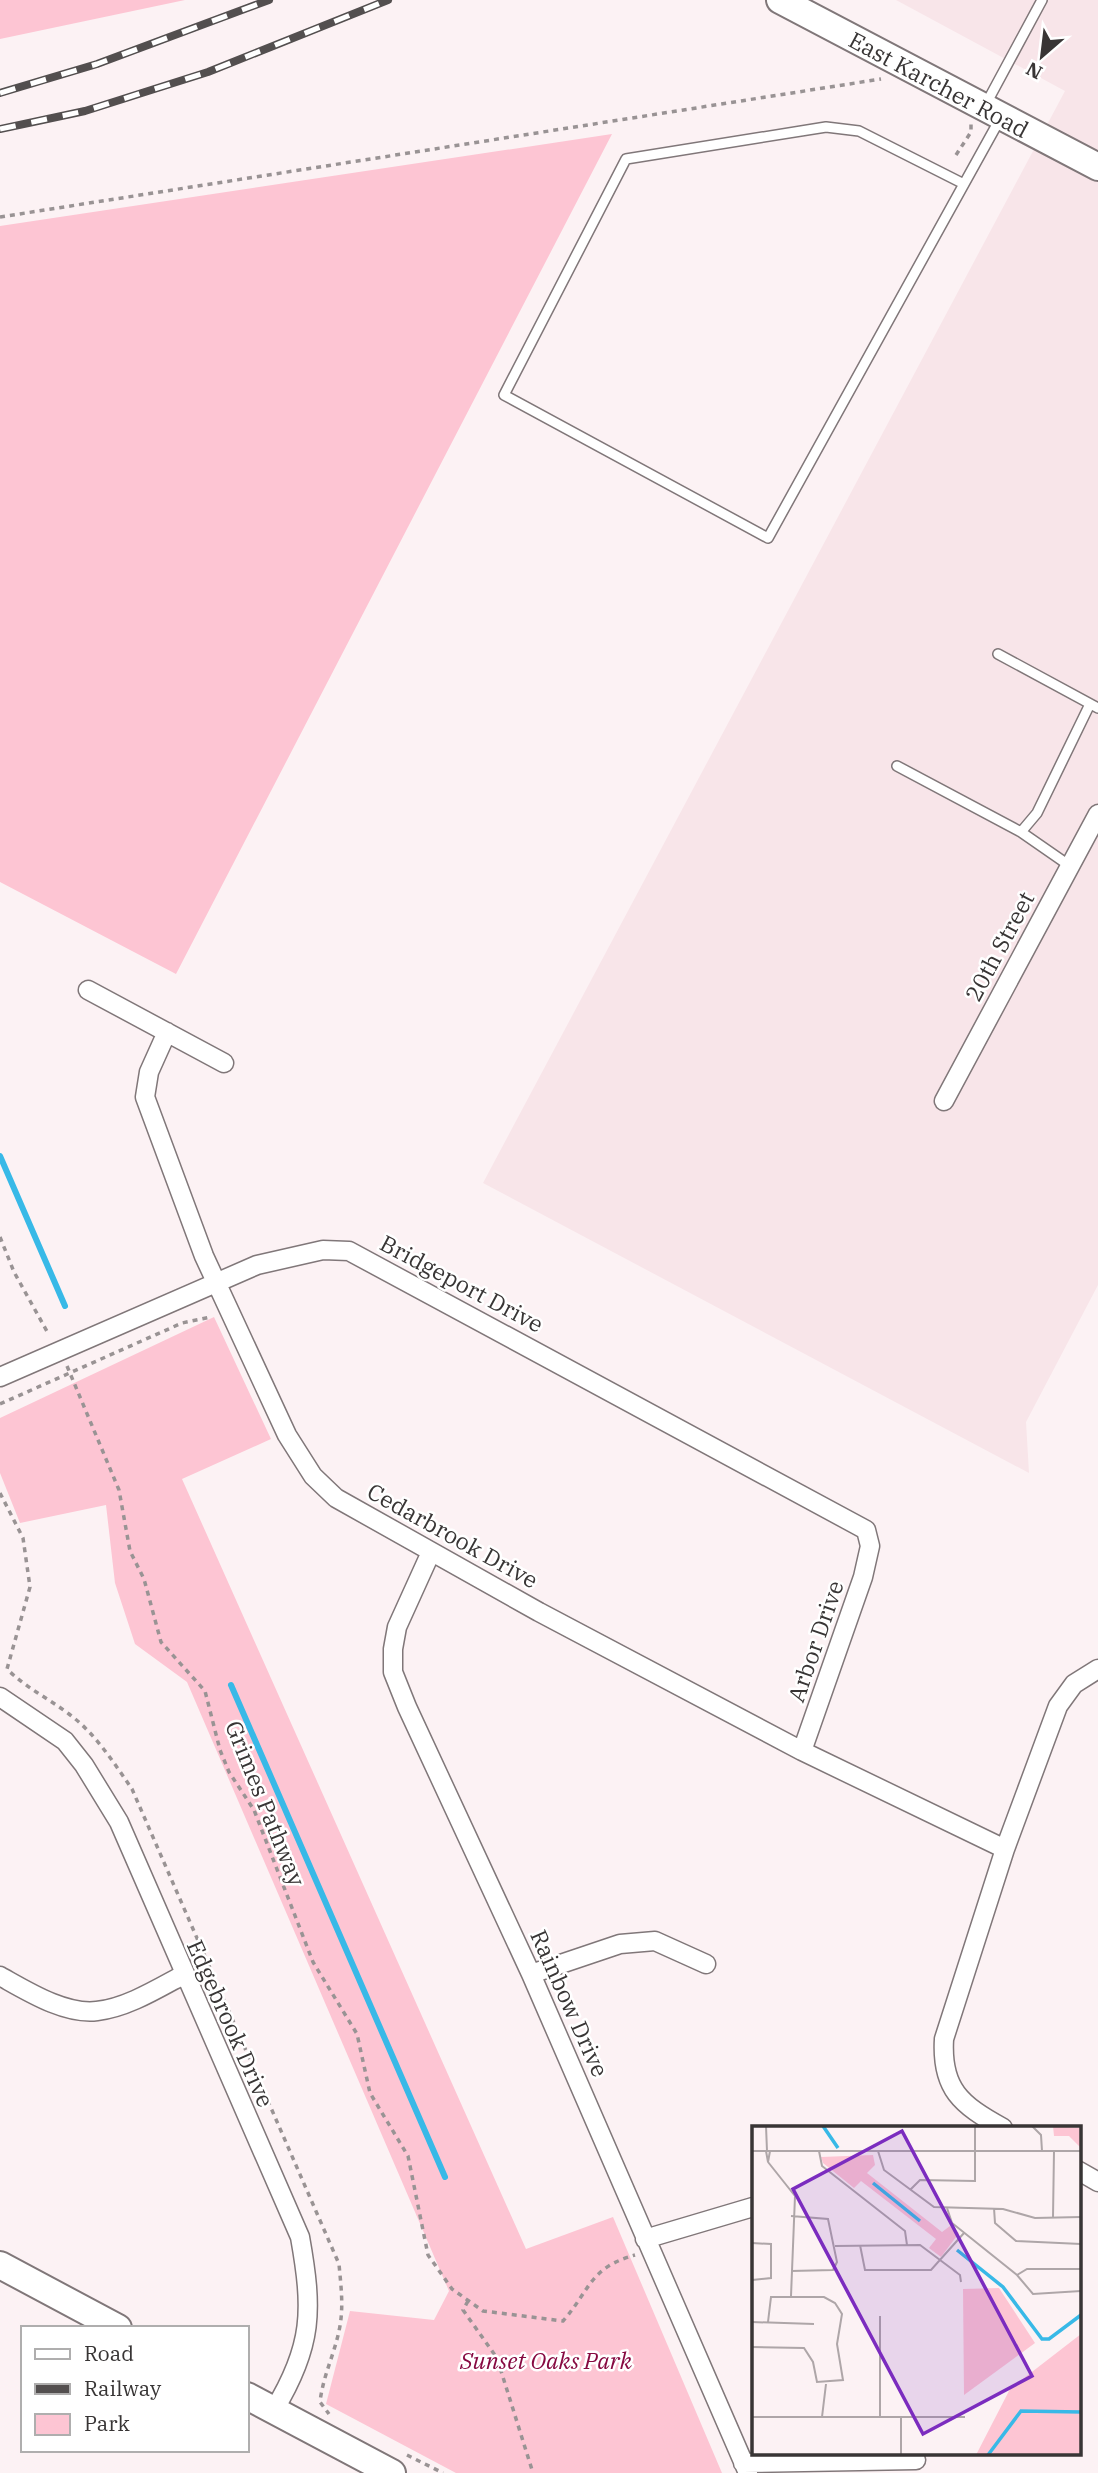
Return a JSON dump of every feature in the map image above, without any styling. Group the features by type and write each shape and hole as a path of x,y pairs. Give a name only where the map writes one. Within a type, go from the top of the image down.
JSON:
{"street":[{"name":"East Karcher Road","path":"782,0 900,65 1098,167"},
{"name":"20th Street","path":"944,1101 1098,814"},
{"path":"88,990 224,1063"},
{"name":"Cedarbrook Drive","path":"167,1032 149,1072 145,1097 215,1281 287,1435 313,1476 336,1498 431,1552 802,1751 1005,1849"},
{"name":"Bridgeport Drive","path":"0,1377 215,1281 257,1265 323,1250 349,1251 866,1530 870,1546"},
{"name":"Arbor Drive","path":"802,1751 863,1577 870,1546"},
{"name":"Rainbow Drive","path":"431,1552 397,1627 393,1672 531,1974 640,2247 745,2468"},
{"path":"1000,2126 960,2099 947,2082 942,2065 944,2039 1005,1849 1058,1706 1074,1684 1098,1669"},
{"name":"Edgebrook Drive","path":"0,1697 65,1741 84,1765 118,1822 300,2237 310,2294 307,2330 293,2378 274,2410"},
{"path":"531,1974 620,1944 655,1941 706,1964"},
{"path":"0,1976 62,2006 96,2012 140,1997 183,1975"},
{"path":"1080,2172 1098,2182"},
{"path":"640,2247 752,2207"},
{"path":"0,2265 114,2326"},
{"path":"248,2397 392,2473"},
{"path":"745,2468 916,2460"}],"lane":[{"path":"964,184 859,131 825,127 626,159 504,395 768,538 964,184 1042,0"},
{"path":"998,654 1094,706 1037,813 1021,832"},
{"path":"897,766 1021,832 1070,866"}],"path":[{"path":"0,217 892,78 900,65"},
{"name":"Grimes Pathway","path":"0,1237 38,1317 61,1351 120,1490 130,1551 144,1579 161,1642 205,1691 220,1750 229,1772 254,1810 313,1962 357,2034 370,2093 408,2156 428,2255 452,2289 483,2312 563,2321 575,2308 593,2276 640,2247"},
{"path":"0,1404 182,1323 209,1315 218,1321"},
{"name":"Grimes Pathway","path":"468,2301 463,2310 497,2358 533,2473"}],"shaded area":[{"path":"896,0 1098,0 1098,1285 1026,1422 1029,1473 483,1183 1065,91"}],"green space":[{"path":"0,0 185,0 0,39"},
{"path":"612,134 176,974 0,882 0,226"},
{"name":"Sunset Oaks Park","path":"214,1317 271,1439 182,1479 526,2249 613,2217 722,2473 456,2473 326,2404 350,2311 434,2320 449,2291 187,1682 135,1644 115,1583 106,1505 20,1523 0,1473 0,1418"}],"waterway":[{"path":"0,1156 65,1306"},
{"path":"231,1685 445,2177"}],"railway":[{"path":"0,93 97,64 269,0"},
{"path":"0,129 85,111 208,72 388,0"}]}
